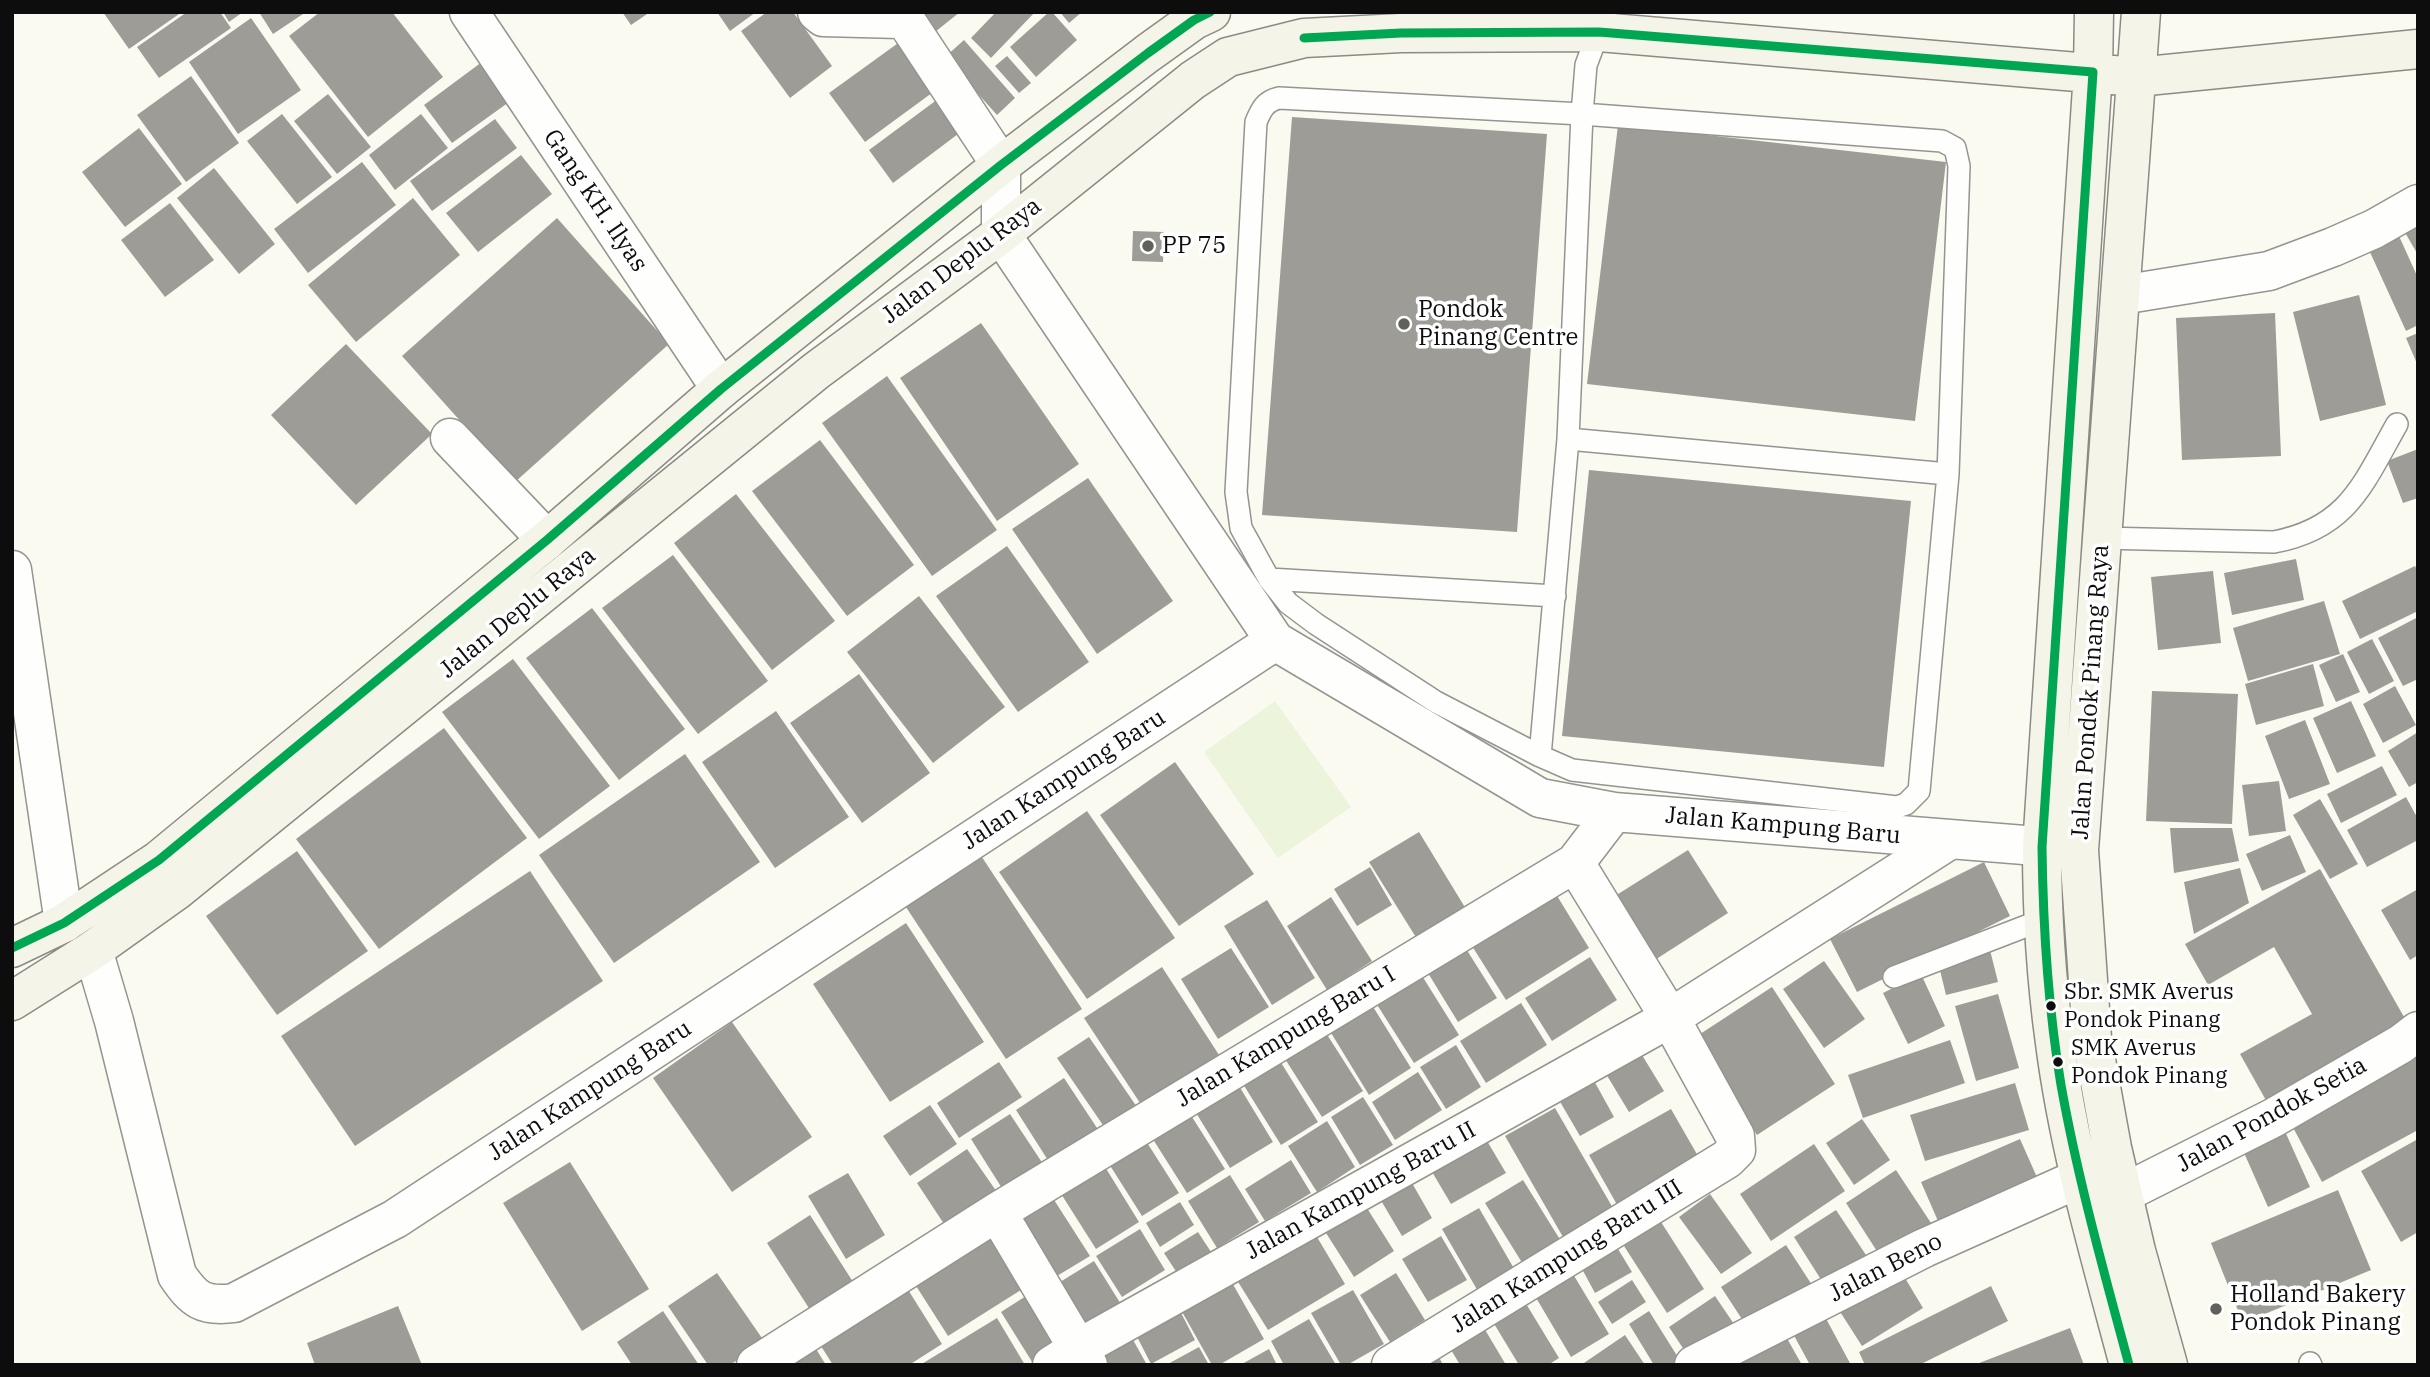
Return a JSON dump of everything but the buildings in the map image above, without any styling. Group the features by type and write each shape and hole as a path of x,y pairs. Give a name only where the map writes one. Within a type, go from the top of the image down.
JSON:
{"main road":[{"name":"Jalan Deplu Raya","path":"12,948 64,923 159,860 547,540 721,390 1001,165 1148,53 1194,20 1211,12"},
{"name":"Jalan Pondok Pinang Raya","path":"2095,12 2042,847 2042,920 2055,1045 2089,1160 2129,1365"},
{"name":"Jalan Pondok Pinang Raya","path":"2141,12 2080,850 2092,1038 2089,1160 2124,1193 2136,1251 2168,1365"},
{"name":"Jalan Deplu Raya","path":"12,1001 93,950 177,890 816,371 1001,234 1193,79 1228,57 1300,25 1401,33 1603,22 2137,77 2418,49"},
{"path":"789,336 816,371"}],"street":[{"name":"Gang KH. Ilyas","path":"469,12 721,390"},
{"path":"817,12 823,17 900,19 908,24 1001,165 1001,234"},
{"path":"2121,295 2269,271 2333,247 2418,204"},
{"name":"Jalan Kampung Baru","path":"1001,234 1275,641 1540,798 1614,812 2080,850"},
{"path":"450,438 547,540"},
{"path":"12,570 64,923"},
{"name":"Jalan Kampung Baru","path":"93,950 114,1021 177,1275 189,1293 207,1304 234,1303 395,1219 1275,641"},
{"path":"1614,812 1575,863 1670,1018"},
{"name":"Jalan Kampung Baru","path":"1670,1018 1951,839"},
{"name":"Jalan Kampung Baru I","path":"756,1365 997,1212 1575,863"},
{"name":"Jalan Kampung Baru III","path":"1391,1365 1727,1159 1736,1150 1733,1131 1670,1018"},
{"name":"Jalan Kampung Baru II","path":"1073,1359 1670,1018"},
{"name":"Jalan Pondok Setia","path":"2124,1193 2289,1110 2401,1044 2418,1031"},
{"name":"Jalan Beno","path":"1694,1365 1924,1248 2089,1160"},
{"path":"997,1212 1073,1359"}],"lane":[{"path":"1540,755 1568,439 1582,114 1587,65 1603,22"},
{"path":"1279,98 1582,114 1942,141 1955,148 1959,166 1948,474 1919,791 1906,804 1897,807 1572,770 1436,702 1315,624 1288,603 1269,579 1241,528 1236,492 1256,122 1262,108 1271,100 1279,98"},
{"path":"2101,538 2274,542 2304,534 2335,518 2355,496 2397,424"},
{"path":"1568,439 1948,474"},
{"path":"1269,579 1555,596"},
{"path":"1275,641 1315,624"},
{"path":"1894,976 2042,920"}],"green space":[{"path":"1275,701 1351,807 1278,858 1204,752"}],"transit line":[{"path":"12,948 64,923 159,860 547,540 721,389 1001,165 1148,53 1194,20 1210,12"},
{"path":"1304,38 1401,33 1599,32 2093,72 2042,847 2045,937 2056,1056 2083,1191 2129,1365"}],"place":[{"name":"PP 75","path":"1148,246"},
{"name":"Pondok Pinang Centre","path":"1404,324"},
{"name":"Sbr. SMK Averus Pondok Pinang","path":"2051,1006"},
{"name":"SMK Averus Pondok Pinang","path":"2058,1062"},
{"name":"Holland Bakery Pondok Pinang","path":"2216,1309"}]}
